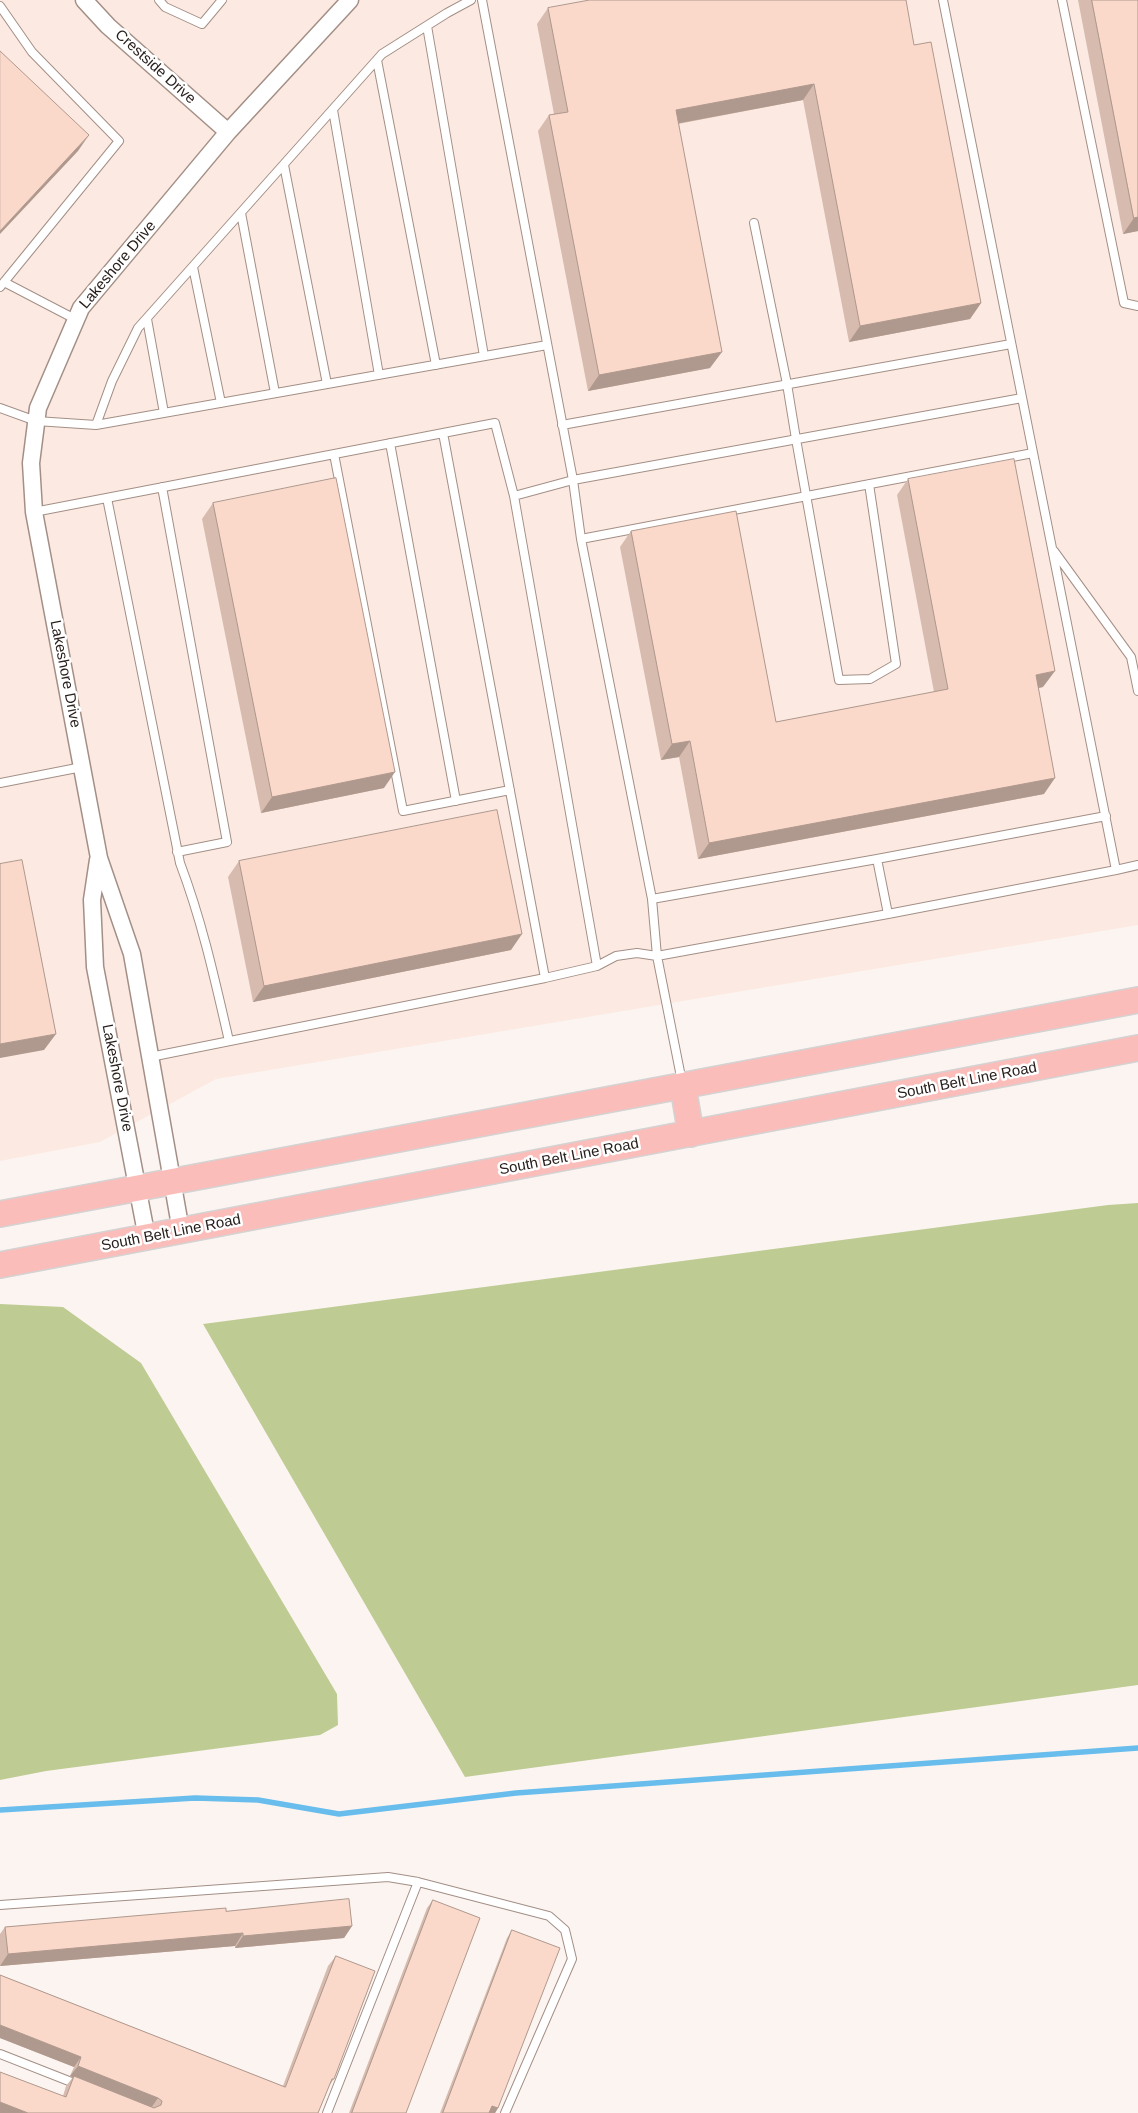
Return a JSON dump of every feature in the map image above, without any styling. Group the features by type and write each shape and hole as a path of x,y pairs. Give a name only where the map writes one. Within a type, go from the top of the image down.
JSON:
{"main road":[{"path":"0,1214 1138,1000"},
{"name":"South Belt Line Road","path":"0,1265 1138,1048"},
{"path":"683,1087 691,1134"}],"street":[{"name":"Crestside Drive","path":"84,0 108,26 228,132"},
{"name":"Lakeshore Drive","path":"182,1231 132,954 99,858 34,512 31,463 36,420 38,408 81,308 228,132 350,0"},
{"name":"Lakeshore Drive","path":"99,858 92,900 95,967 147,1238"}],"lane":[{"path":"160,0 165,7 202,24 222,0"},
{"path":"96,425 112,381 138,328 382,54 471,0"},
{"path":"482,0 573,480 581,539 652,899 657,956 683,1087"},
{"path":"943,0 1116,870"},
{"path":"1062,0 1124,303 1138,306"},
{"path":"0,6 32,52 119,141 2,284 75,319"},
{"path":"427,26 484,356"},
{"path":"377,60 436,364"},
{"path":"332,110 379,375"},
{"path":"284,164 327,384"},
{"path":"241,213 275,393"},
{"path":"754,223 787,384 839,680 870,679 896,664 869,484"},
{"path":"193,267 221,403"},
{"path":"146,319 164,413"},
{"path":"0,408 36,420 96,425 547,344"},
{"path":"562,425 1011,344"},
{"path":"514,496 573,480 1022,398"},
{"path":"34,512 495,423 514,496 598,966"},
{"path":"443,433 545,978"},
{"path":"390,443 456,801"},
{"path":"581,539 1033,453"},
{"path":"334,454 402,811 510,790"},
{"path":"162,487 227,842 177,852"},
{"path":"106,498 177,852 196,905 210,955 229,1041"},
{"path":"1052,549 1131,657 1138,690"},
{"path":"0,783 82,767"},
{"path":"652,899 1106,816"},
{"path":"877,859 888,914"},
{"path":"150,1057 545,978 598,966 616,956 637,952 657,956 888,914 1138,865"},
{"path":"0,1905 388,1877 418,1882 549,1916 565,1930 572,1959 506,2113"},
{"path":"328,2113 418,1882"},
{"path":"0,2054 88,2089"}],"shaded area":[{"path":"0,0 1138,0 1138,925 216,1079 100,1142 0,1161"}],"green space":[{"path":"1138,1203 1138,1685 465,1777 203,1324 1108,1205"},
{"path":"0,1304 63,1307 141,1363 337,1694 338,1725 320,1735 46,1771 0,1780"}],"building":[{"path":"590,0 906,0 914,45 931,42 981,303 860,326 814,84 676,110 722,352 599,375 549,115 568,112 548,8"},
{"path":"1092,0 1138,0 1138,217 1134,218"},
{"path":"0,51 89,135 0,231"},
{"path":"1014,459 1055,671 1036,675 1055,778 709,843 690,741 672,744 631,531 736,511 776,722 948,689 908,479"},
{"path":"336,478 395,772 272,797 213,503"},
{"path":"497,810 522,934 264,986 239,861"},
{"path":"22,860 56,1034 0,1044 0,864"},
{"path":"349,1899 352,1926 243,1936 243,1933 8,1954 5,1927 226,1908 226,1911"},
{"path":"433,1900 480,1918 406,2113 352,2113"},
{"path":"512,1930 560,1948 498,2108 492,2106 489,2113 443,2113"},
{"path":"336,1956 375,1971 334,2079 332,2079 318,2113 28,2113 0,2102 0,2072 66,2097 74,2076 154,2108 161,2105 162,2101 78,2066 81,2057 0,2025 0,1975 285,2087"}],"waterway":[{"path":"0,1810 195,1798 258,1800 339,1814 516,1793 1138,1748"}]}
